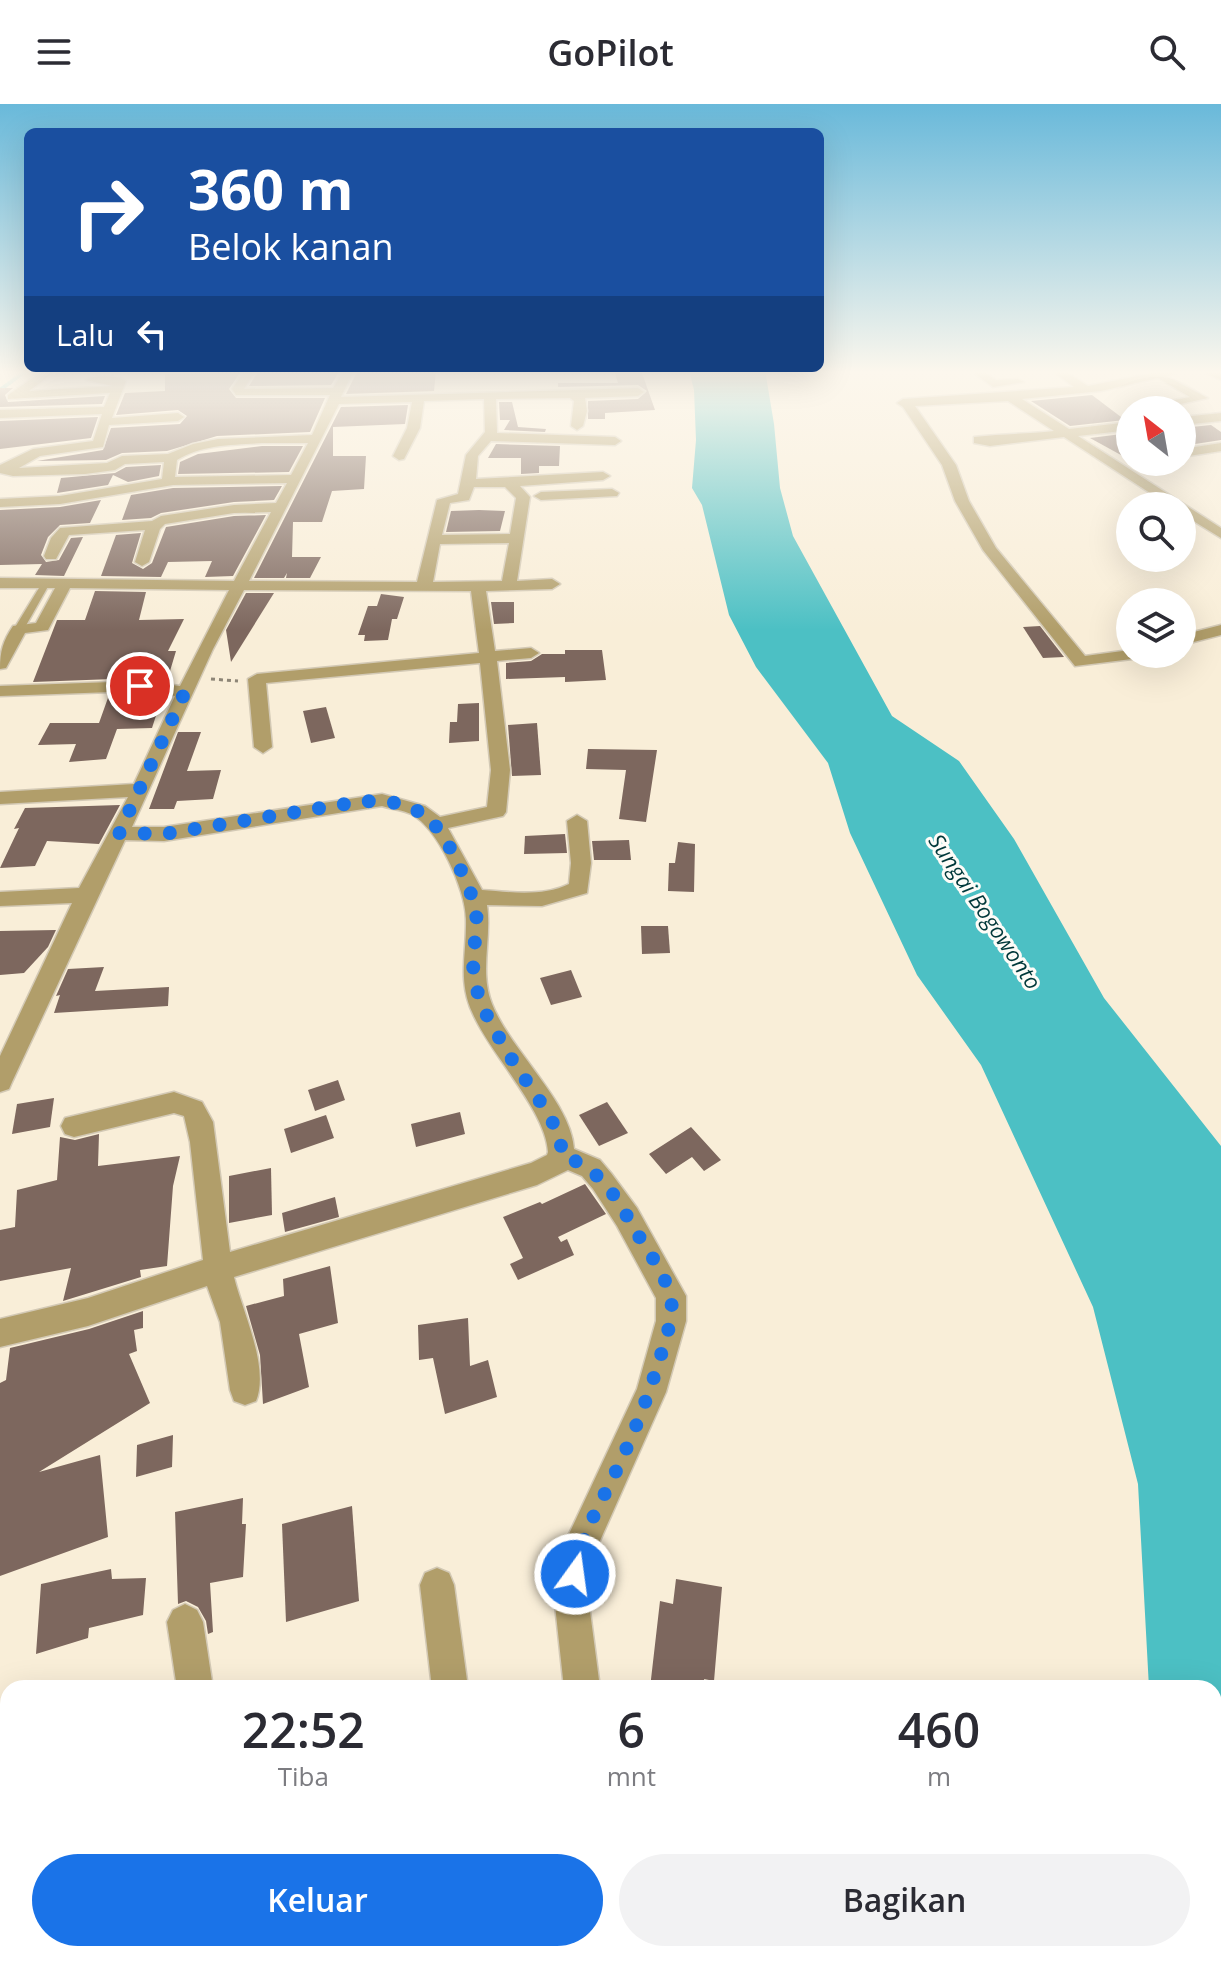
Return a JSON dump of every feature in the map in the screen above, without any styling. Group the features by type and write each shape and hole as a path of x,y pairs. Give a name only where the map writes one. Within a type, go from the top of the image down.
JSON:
{"street":[{"path":"4,475 25,457"},
{"path":"0,1082 86,895 306,457"},
{"path":"424,587 444,500 464,497 472,457"},
{"path":"943,457 962,501 990,550 1081,662 1116,657"},
{"path":"1099,457 1156,492"},
{"path":"4,475 13,472 85,470 110,467 122,460 171,458 168,481"},
{"path":"80,496 85,470"},
{"path":"469,483 603,476"},
{"path":"0,503 80,496 168,481 294,479"},
{"path":"509,483 523,497 612,493"},
{"path":"509,586 523,497"},
{"path":"142,562 155,525 161,520 234,509 280,507"},
{"path":"1196,517 1221,534"},
{"path":"51,556 58,538 65,531 155,525"},
{"path":"434,540 517,538"},
{"path":"0,664 12,633 42,627 65,583"},
{"path":"1,584 424,587 552,584"},
{"path":"436,824 488,815 498,808 496,711 485,656 478,586"},
{"path":"1196,636 1221,630"},
{"path":"263,747 257,679 531,653"},
{"path":"0,691 189,685"},
{"path":"261,725 285,721"},
{"path":"0,798 141,790"},
{"path":"0,1333 88,1312 218,1269 537,1173 559,1162 561,1155 561,1138 480,1003 473,971 478,916 472,897 436,824 418,810 382,800 164,834 119,833"},
{"path":"472,897 512,900 556,896 579,888 581,863 577,821"},
{"path":"0,899 86,895"},
{"path":"74,1126 174,1102 193,1109 200,1122 218,1269 223,1293 235,1322 245,1390"},
{"path":"561,1155 591,1168 602,1181 627,1217 671,1296 671,1321 651,1392 578,1551 571,1596 581,1680"},
{"path":"437,1585 449,1680"},
{"path":"185,1622 194,1680"}],"lane":[{"path":"12,633 46,583"}],"path":[{"path":"189,685 257,679"}],"water":[{"name":"Sungai Bogowonto","path":"695,457 777,457 780,488 793,536 892,716 959,761 1014,839 1104,998 1221,1146 1221,1680 1149,1680 1138,1484 1093,1307 981,1065 917,975 850,833 828,763 756,667 729,615 702,505 692,488"}],"building":[{"path":"63,457 114,457 106,460 37,461"},
{"path":"192,457 297,457 289,472 178,474 180,462"},
{"path":"316,457 366,457 364,489 332,491 322,522 293,522 292,557 321,557 310,578 286,578 287,573 284,578 254,578"},
{"path":"559,457 559,466 539,466 539,473 521,474 521,458 488,458"},
{"path":"161,465 159,476 128,482 113,475 108,485 57,493 61,478 115,473 126,467"},
{"path":"282,486 274,500 234,502 161,513 151,518 122,520 131,495 173,488"},
{"path":"101,500 90,523 60,525 48,537 41,555 46,562 59,560 71,538 83,537 64,576 35,575 42,564 0,565 0,510 60,507"},
{"path":"451,511 505,511 500,531 446,532"},
{"path":"266,515 233,576 205,577 212,561 168,562 161,577 101,576 116,535 141,533 132,563 143,569 152,563 166,527 234,516"},
{"path":"95,591 146,592 139,620 184,619 168,651 176,651 167,681 140,678 33,682 57,620 85,620"},
{"path":"246,593 274,593 231,662 226,630"},
{"path":"381,594 404,597 397,619 392,619 388,640 364,641 365,635 358,635 368,606 377,606"},
{"path":"491,602 514,602 514,623 494,624"},
{"path":"1040,626 1064,657 1043,658 1023,627"},
{"path":"565,650 602,650 606,680 565,682 565,677 506,679 506,663 531,661 542,654 565,654"},
{"path":"109,695 162,697 152,728 117,729 106,759 69,762 76,744 38,745 50,723 99,723"},
{"path":"479,703 479,741 449,743 450,722 457,722 458,704"},
{"path":"326,707 335,738 311,743 303,711"},
{"path":"537,723 541,775 512,776 508,725"},
{"path":"178,732 201,732 187,771 221,770 213,799 177,801 174,809 149,809"},
{"path":"588,749 657,750 646,822 619,819 626,770 586,769"},
{"path":"120,805 99,844 47,841 35,866 0,868 25,808"},
{"path":"565,834 567,853 524,854 525,836"},
{"path":"629,840 631,860 594,860 592,841"},
{"path":"678,842 695,844 694,892 668,891 669,863 675,863"},
{"path":"641,926 668,926 670,953 642,954"},
{"path":"56,930 48,947 24,973 0,975 0,931"},
{"path":"104,967 95,991 169,987 168,1006 54,1013 60,995 56,996 68,969"},
{"path":"571,970 582,997 551,1005 540,978"},
{"path":"338,1080 345,1100 315,1111 308,1090"},
{"path":"54,1098 50,1127 12,1134 17,1104"},
{"path":"607,1102 628,1133 599,1146 579,1115"},
{"path":"460,1112 465,1134 416,1147 411,1124"},
{"path":"326,1115 334,1138 291,1153 284,1129"},
{"path":"691,1127 721,1160 704,1171 692,1157 666,1174 649,1154"},
{"path":"99,1134 98,1166 180,1156 173,1186 167,1266 140,1270 141,1277 63,1301 71,1268 0,1281 0,1230 15,1227 17,1190 57,1180 60,1137 75,1140"},
{"path":"271,1168 272,1215 229,1223 229,1176"},
{"path":"585,1184 606,1214 558,1237 561,1242 567,1239 574,1255 518,1280 510,1264 523,1258 503,1217 540,1202 542,1204"},
{"path":"335,1197 339,1217 285,1232 282,1213"},
{"path":"330,1266 338,1323 299,1334 309,1387 263,1404 260,1355 246,1306 284,1296 283,1279"},
{"path":"143,1311 143,1328 134,1330 137,1351 129,1354 150,1403 39,1472 100,1455 108,1537 0,1576 0,1383 6,1380 10,1348 89,1329"},
{"path":"468,1318 470,1366 488,1360 497,1397 445,1414 433,1358 419,1360 418,1325"},
{"path":"173,1435 172,1467 136,1477 137,1445"},
{"path":"243,1498 242,1524 246,1524 243,1577 210,1583 213,1632 208,1634 206,1621 198,1607 186,1601 178,1604 175,1512"},
{"path":"352,1506 359,1601 286,1622 282,1524"},
{"path":"111,1569 112,1579 146,1578 143,1615 89,1628 88,1638 36,1654 41,1584"},
{"path":"676,1579 722,1587 714,1680 651,1680 660,1601 673,1604"}],"route":[{"path":"140,686 185,692 119,833 164,834 363,801 399,803 429,816 454,854 477,908 473,971 480,1003 561,1138 561,1155 591,1168 627,1217 659,1270 671,1296 671,1321 651,1392 578,1551 575,1574"}]}
